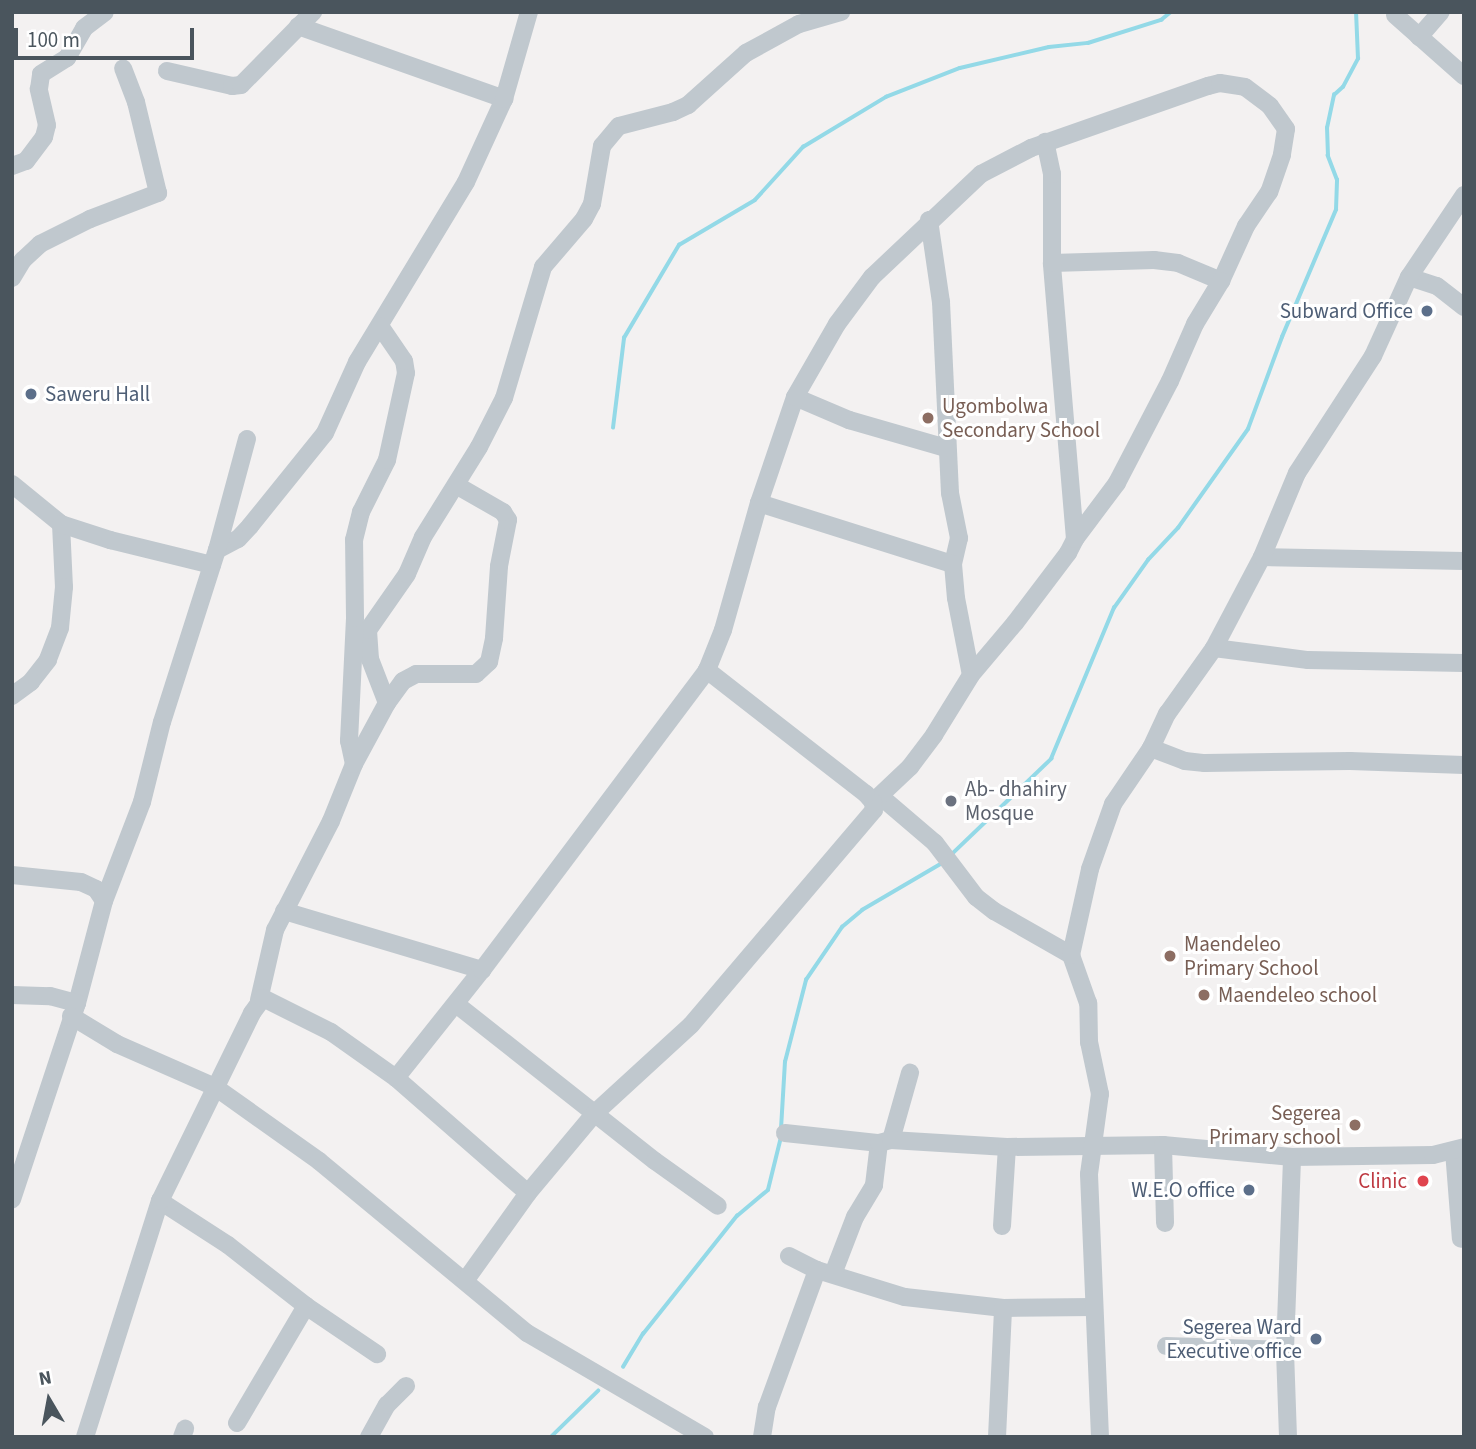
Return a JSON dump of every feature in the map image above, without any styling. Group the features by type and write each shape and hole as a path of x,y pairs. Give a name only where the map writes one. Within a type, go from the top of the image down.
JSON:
{"street":[{"path":"12,166 31,156 44,136 47,125 40,89 41,74 67,58 84,28 105,12"},
{"path":"167,71 232,86 241,85 313,12"},
{"path":"12,484 61,524 110,540 215,558 238,539 325,433 357,362 466,182 504,99 529,12"},
{"path":"387,703 383,685 370,659 368,629 407,574 423,537 456,485 504,398 543,267 588,214 594,198 602,146 614,130 633,121 673,113 688,105 746,53 799,24 841,12"},
{"path":"1419,37 1441,12"},
{"path":"1395,15 1464,76"},
{"path":"298,26 504,99"},
{"path":"12,278 23,260 40,244 90,219 157,196 136,102 123,68"},
{"path":"396,1078 482,970 707,670 726,620 758,503 795,397 836,324 865,287 929,220 981,174 1045,142 1220,83 1245,87 1256,94 1278,115 1286,136 1269,192 1246,226 1221,281 1195,324 1170,381 1116,483 1075,539 1068,553 971,675 934,735 910,767 877,799 871,816 816,874 691,1025 595,1113 528,1193 465,1281"},
{"path":"1045,142 1052,174 1052,263 1075,539"},
{"path":"1100,1437 1100,1367 1094,1307 1089,1174 1100,1094 1089,1042 1088,1003 1071,955 1090,869 1113,804 1151,748 1167,713 1214,648 1262,557 1297,473 1373,356 1409,277 1464,195"},
{"path":"929,220 942,302 946,448 950,493 960,538 953,564 960,627 971,675"},
{"path":"1052,263 1154,260 1178,262 1221,281"},
{"path":"1409,277 1437,286 1464,307"},
{"path":"354,764 349,744 355,618 354,540 360,512 390,452 406,373 404,361 380,326"},
{"path":"795,397 849,420 946,448"},
{"path":"12,1200 74,1009 104,901 142,802 162,722 215,558 247,439"},
{"path":"85,1437 160,1201 259,1000 275,930 331,821 354,764 387,703 403,681 416,674 470,675 483,670 489,662 494,638 499,566 508,520 503,512 456,485"},
{"path":"758,503 953,564"},
{"path":"12,696 31,682 48,660 60,628 64,587 61,524"},
{"path":"1262,557 1464,561"},
{"path":"1214,648 1308,660 1464,663"},
{"path":"707,670 934,844 976,897 994,911 1071,955"},
{"path":"1151,748 1185,761 1205,763 1350,761 1464,765"},
{"path":"12,875 80,882 96,889 104,901"},
{"path":"284,911 482,970"},
{"path":"12,995 50,996 74,1009 117,1044 215,1087 319,1161 527,1333 565,1358 705,1437"},
{"path":"259,1000 266,998 331,1032 396,1078 528,1193"},
{"path":"456,1004 718,1206"},
{"path":"762,1437 767,1407 825,1272 874,1185 885,1142 910,1073"},
{"path":"785,1133 885,1142 1007,1147 1092,1143 1163,1144 1292,1157 1433,1155 1459,1149 1461,1239"},
{"path":"1163,1144 1165,1223"},
{"path":"1002,1226 1007,1147"},
{"path":"1288,1437 1284,1350 1292,1157"},
{"path":"160,1201 228,1245 306,1306 377,1354"},
{"path":"789,1256 825,1272 905,1297 1003,1308 1094,1307"},
{"path":"236,1423 306,1306"},
{"path":"997,1437 1003,1308"},
{"path":"1166,1346 1284,1350"},
{"path":"369,1437 387,1405 407,1386"}],"waterway":[{"path":"613,428 624,338 679,245 755,200 803,147 886,97 960,68 1049,47 1088,43 1161,20 1171,12"},
{"path":"951,855 1051,759 1114,608 1148,560 1178,528 1248,429 1282,337 1336,210 1337,180 1328,156 1327,128 1334,95 1343,87 1358,59 1356,12"},
{"path":"781,1129 785,1062 806,980 842,927 862,910 942,863"},
{"path":"623,1367 643,1334 737,1216 768,1190 781,1137"},
{"path":"551,1437 598,1391"}],"place":[{"name":"Subward Office","path":"1427,311"},
{"name":"Saweru Hall","path":"31,394"},
{"name":"Ugombolwa Secondary School","path":"928,418"},
{"name":"Ab- dhahiry Mosque","path":"951,801"},
{"name":"Maendeleo Primary School","path":"1170,956"},
{"name":"Maendeleo school","path":"1204,995"},
{"name":"Segerea Primary school","path":"1355,1125"},
{"name":"Clinic","path":"1423,1181"},
{"name":"W.E.O office","path":"1249,1190"},
{"name":"Segerea Ward Executive office","path":"1316,1339"}]}
